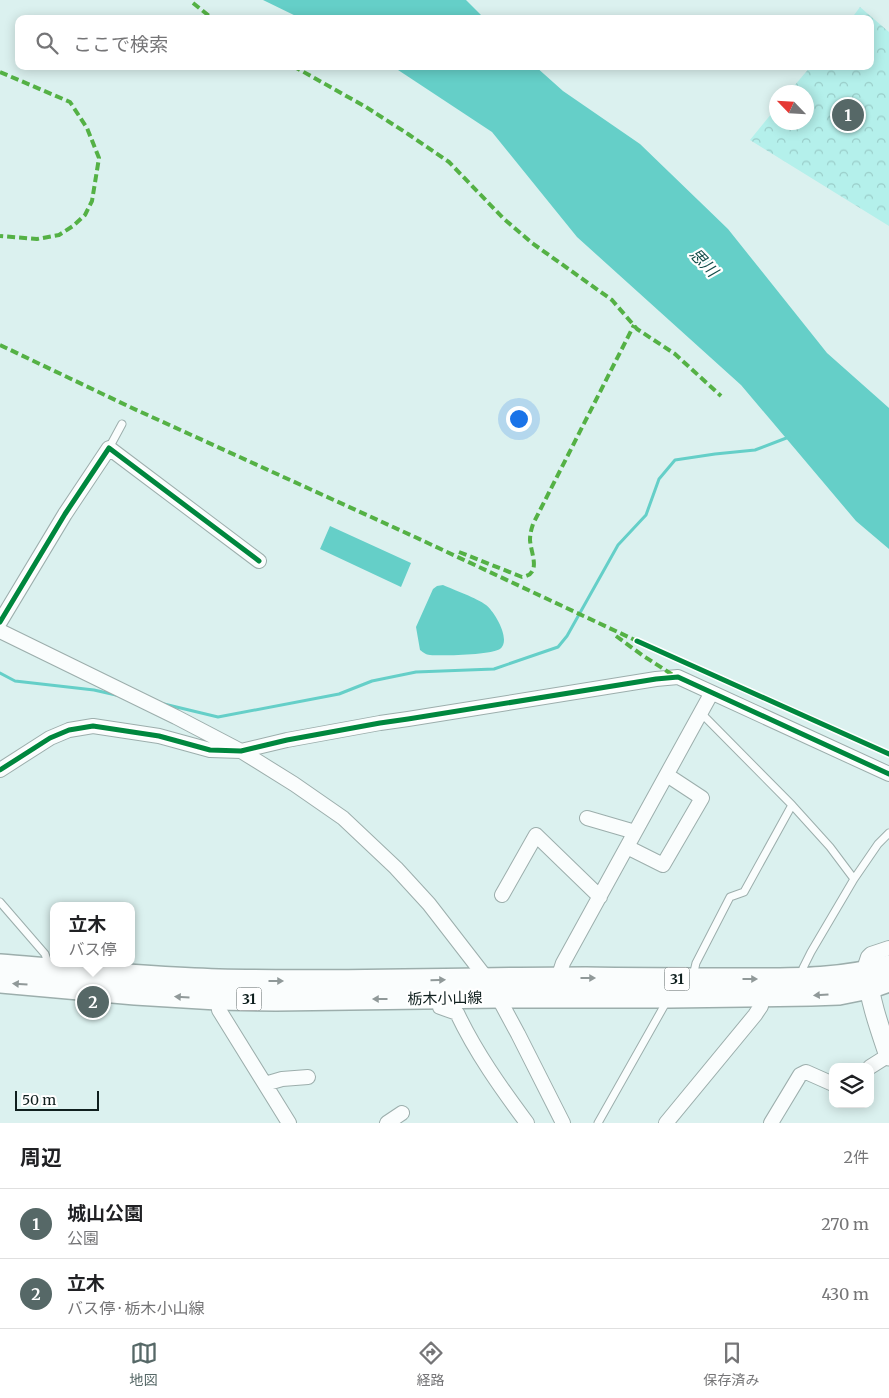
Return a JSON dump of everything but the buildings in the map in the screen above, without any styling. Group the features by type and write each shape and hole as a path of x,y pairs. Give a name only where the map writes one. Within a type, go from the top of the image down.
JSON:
{"main road":[{"name":"栃木小山線","path":"0,965 49,978"},
{"name":"栃木小山線","path":"0,982 49,978 134,976 276,1000 763,996 839,994 868,980 889,966"},
{"name":"栃木小山線","path":"218,990 487,979 558,978 801,979 842,976 889,981"},
{"path":"868,980 876,1018 889,1055"}],"street":[{"path":"0,622 65,514 109,448 259,561"},
{"path":"0,630 241,751 294,784 343,818 396,868 428,904 487,979 563,1123"},
{"path":"0,770 50,738 69,730 93,726 159,736 210,750 241,751 380,722 408,720 678,677 711,694 889,774"},
{"path":"558,978 563,963 711,694"},
{"path":"627,848 663,865 702,798 667,775"},
{"path":"587,818 635,832"},
{"path":"502,896 536,834 600,897"},
{"path":"868,980 866,964 868,957 871,954 889,948"},
{"path":"218,990 219,1010 289,1123"},
{"path":"666,1123 755,1015 761,1006 763,996"},
{"path":"439,998 440,1007 457,1013 470,1040 489,1070 527,1123"},
{"path":"874,1064 889,1055"},
{"path":"772,1123 800,1076 806,1072 829,1082"},
{"path":"265,1084 282,1079 308,1077"},
{"path":"387,1123 402,1113"}],"lane":[{"path":"109,448 122,424"},
{"path":"701,713 792,806 830,847 854,878"},
{"path":"692,979 696,963 730,897 744,892 792,806"},
{"path":"801,979 803,968 854,878 878,844 889,833"},
{"path":"0,902 45,954 49,978"},
{"path":"598,1123 670,997"}],"green space":[{"path":"860,7 869,15 854,15"},
{"path":"874,19 889,32 889,226 750,140 769,117 769,130 814,130 814,85 795,85 808,70 874,70"}],"water":[{"path":"263,0 466,0 481,15 294,15"},
{"name":"思川","path":"398,70 539,70 563,91 640,144 728,229 827,353 889,408 889,549 856,521 741,385 577,237 492,132"},
{"path":"330,526 411,563 401,587 320,549"},
{"path":"443,585 477,600 489,608 497,619 503,633 503,645 500,649 477,654 445,655 429,655 420,650 416,627 433,589"}],"waterway":[{"path":"164,704 218,717 339,694 372,681 416,672 494,669 558,647 567,636 618,545 646,515 659,479 675,460 755,450 789,437"},
{"path":"0,673 15,681 94,690 116,695"}],"marked path":[{"path":"193,3 208,15"},
{"path":"300,70 366,107 449,162 503,218 532,243 612,300 637,329 675,354 721,396"},
{"path":"0,72 70,102 87,128 99,158 92,201 85,215 73,226 59,235 37,239 0,236"},
{"path":"459,552 522,577 532,572 534,563 530,540 533,524 634,325"},
{"path":"0,345 637,641"},
{"path":"616,636 676,677"}],"cycle path":[{"path":"0,622 65,514 109,448 259,561"},
{"path":"637,641 889,754"},
{"path":"0,770 50,738 69,730 93,726 159,736 210,750 241,751 287,740 380,723 678,677 889,774"}],"place":[{"name":"城山公園","path":"848,115"},
{"name":"立木","path":"93,1002"}]}
